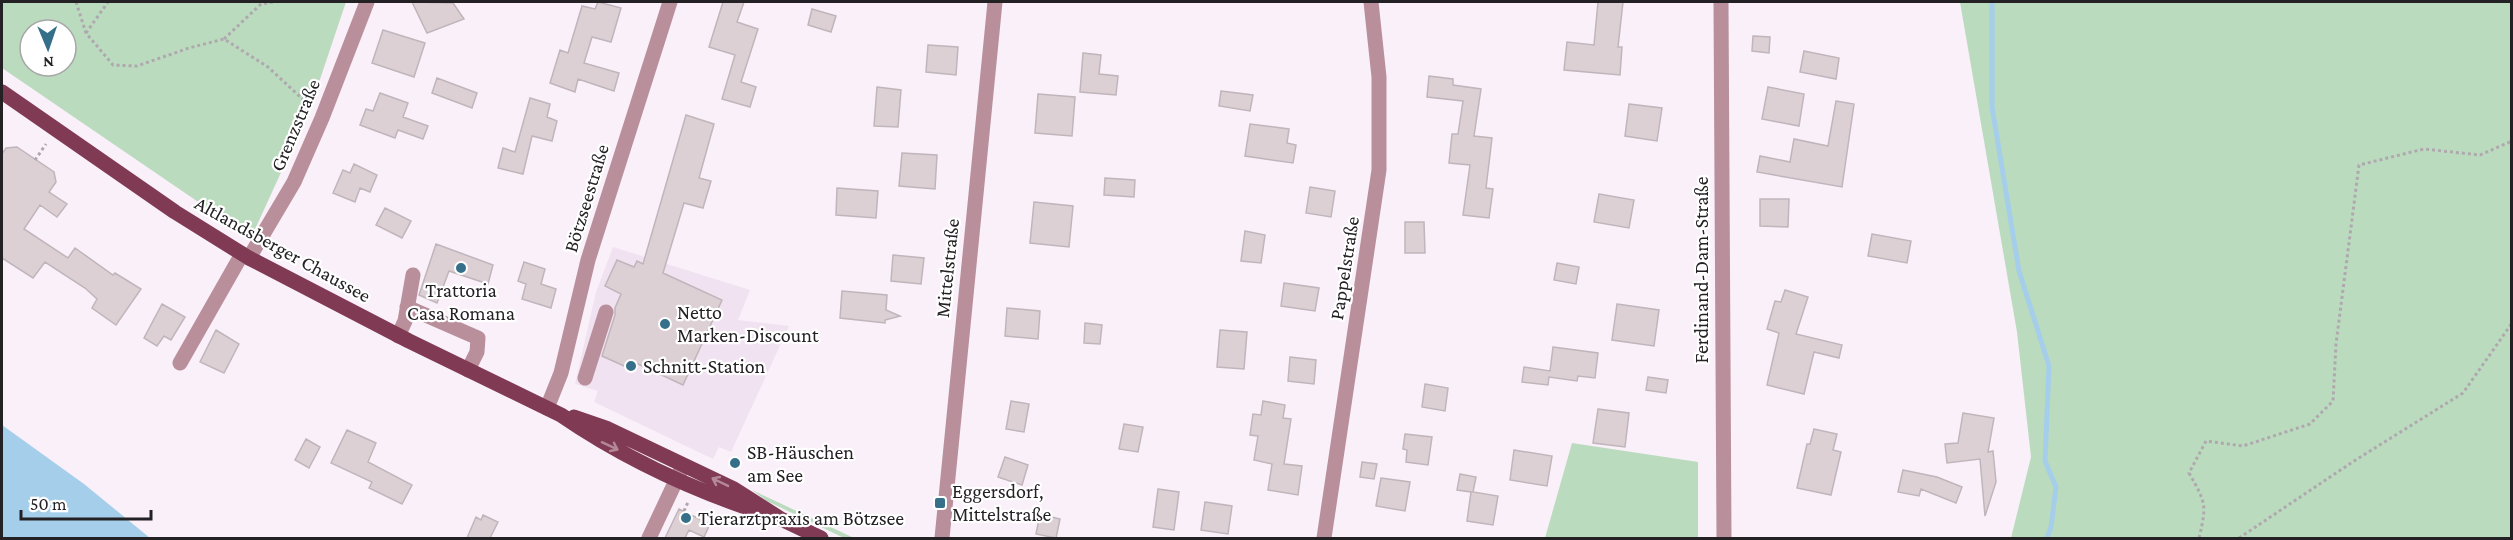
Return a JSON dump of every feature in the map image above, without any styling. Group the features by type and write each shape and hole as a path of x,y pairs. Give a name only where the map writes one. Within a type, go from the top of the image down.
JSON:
{"main road":[{"name":"Altlandsberger Chaussee","path":"2,95 175,212 245,256 398,336 554,411 606,428 680,472 734,489 781,519 821,538"}],"street":[{"name":"Grenzstraße","path":"180,363 245,256 294,182 322,118 367,2"},
{"name":"Bötzseestraße","path":"554,411 588,260 670,2"},
{"name":"Mittelstraße","path":"942,538 994,2"},
{"name":"Pappelstraße","path":"1324,538 1379,170 1379,77 1371,2"},
{"name":"Ferdinand-Dam-Straße","path":"1721,2 1724,538"},
{"path":"398,336 407,307 413,275"},
{"path":"407,307 478,338 477,352 468,370"},
{"path":"585,378 606,312"},
{"path":"649,538 680,472"}],"path":[{"path":"76,2 86,33 113,65 137,66 224,39 261,4 273,2"},
{"path":"86,33 108,2"},
{"path":"224,39 268,67 322,118"},
{"path":"2199,538 2204,520 2204,500 2189,473 2206,441 2243,446 2310,424 2333,401 2336,344 2359,165 2424,149 2480,155 2511,141"},
{"path":"35,160 46,144"},
{"path":"2240,538 2354,461 2463,393 2511,323"}],"shaded area":[{"path":"613,247 750,290 738,320 789,326 731,452 719,447 713,459 594,402 598,391 575,384 596,292"}],"green space":[{"path":"2,2 346,2 310,109 251,238 2,68"},
{"path":"1960,2 2511,2 2511,538 2011,538 2031,457 2017,332"},
{"path":"1572,443 1698,462 1698,538 1545,538"},
{"path":"752,490 854,538 844,538 767,501"}],"water":[{"path":"2,425 84,484 150,538 2,538"}],"building":[{"path":"412,2 453,3 464,19 427,33"},
{"path":"598,2 621,8 611,42 592,37 584,63 619,73 614,91 578,79 575,92 550,83 560,50 568,53 582,6 595,9"},
{"path":"723,2 744,2 737,22 758,29 741,82 756,87 750,107 722,99 735,55 709,47"},
{"path":"1598,2 1623,2 1618,47 1622,47 1620,75 1564,70 1567,42 1594,45"},
{"path":"812,9 836,16 831,32 808,25"},
{"path":"383,30 425,43 414,77 372,63"},
{"path":"1753,36 1770,37 1769,53 1752,51"},
{"path":"928,45 958,47 956,75 926,72"},
{"path":"1804,51 1839,58 1836,79 1800,72"},
{"path":"1083,53 1101,55 1099,74 1118,76 1116,95 1080,92"},
{"path":"1429,76 1453,79 1453,85 1481,89 1474,136 1492,138 1486,188 1493,189 1489,218 1463,215 1470,165 1449,163 1452,134 1458,134 1463,101 1427,97"},
{"path":"437,78 477,93 472,108 432,93"},
{"path":"877,87 901,90 898,127 874,126"},
{"path":"1768,87 1804,94 1799,126 1762,119"},
{"path":"1221,91 1253,95 1250,111 1219,106"},
{"path":"380,93 408,103 403,117 428,126 423,139 398,130 395,138 360,125 366,109 373,111"},
{"path":"1038,94 1075,97 1072,136 1035,133"},
{"path":"530,98 550,104 547,117 557,121 552,141 532,136 523,174 498,168 503,148 515,152"},
{"path":"1836,101 1854,104 1842,187 1757,172 1760,156 1790,162 1794,139 1828,146"},
{"path":"1629,104 1662,108 1657,141 1625,136"},
{"path":"686,115 714,124 699,178 711,181 703,208 684,203 663,273 722,300 683,385 636,363 633,370 602,356 621,294 605,286 617,260 634,267 637,261 643,264"},
{"path":"1250,124 1289,129 1287,143 1296,145 1293,163 1245,156"},
{"path":"17,147 54,172 56,182 49,192 67,204 57,217 40,205 24,229 68,258 75,248 113,275 115,273 141,289 116,325 92,308 97,299 85,288 45,262 33,278 2,258 2,154 6,148"},
{"path":"902,153 937,155 935,189 899,186"},
{"path":"354,164 377,175 370,192 360,188 355,202 333,193 343,170 350,173"},
{"path":"1105,178 1135,180 1134,197 1104,195"},
{"path":"1310,187 1335,191 1331,217 1306,213"},
{"path":"837,188 878,191 876,218 836,215"},
{"path":"1599,194 1634,200 1629,228 1594,222"},
{"path":"1760,199 1789,199 1788,227 1760,226"},
{"path":"1034,202 1073,206 1069,247 1030,243"},
{"path":"385,208 411,221 402,238 376,225"},
{"path":"1405,222 1424,222 1425,253 1405,253"},
{"path":"1245,231 1265,235 1261,263 1241,261"},
{"path":"1872,234 1911,241 1907,263 1868,256"},
{"path":"436,244 493,265 488,284 449,271 437,303 419,295"},
{"path":"893,255 924,258 921,284 891,281"},
{"path":"524,262 545,269 541,284 556,289 551,308 522,299 526,284 518,281"},
{"path":"1557,263 1579,267 1576,284 1554,280"},
{"path":"1284,283 1319,288 1315,311 1281,306"},
{"path":"1785,290 1808,297 1796,334 1842,345 1839,358 1814,352 1804,394 1767,385 1779,333 1767,329 1775,301 1781,302"},
{"path":"842,291 887,295 886,310 900,316 885,320 885,323 840,318"},
{"path":"162,304 185,317 171,340 164,336 157,346 144,338"},
{"path":"1617,304 1659,310 1654,346 1612,340"},
{"path":"1007,308 1040,311 1038,339 1005,336"},
{"path":"1085,323 1102,325 1100,344 1084,343"},
{"path":"216,330 239,344 224,373 200,362"},
{"path":"1220,330 1247,332 1244,369 1217,367"},
{"path":"1553,347 1598,353 1595,378 1578,376 1577,381 1549,377 1548,385 1522,382 1524,367 1550,371"},
{"path":"1290,357 1316,360 1314,384 1288,381"},
{"path":"1648,377 1668,380 1666,393 1646,390"},
{"path":"1425,384 1448,388 1445,411 1422,407"},
{"path":"1011,401 1029,404 1024,432 1006,429"},
{"path":"1263,401 1285,405 1283,418 1291,419 1284,464 1302,466 1298,495 1268,490 1272,464 1254,460 1258,436 1250,435 1253,414 1261,415"},
{"path":"1598,409 1629,413 1625,447 1593,443"},
{"path":"1963,413 1994,418 1988,452 1993,451 1996,482 1985,516 1980,459 1947,463 1945,444 1958,443"},
{"path":"1124,424 1143,427 1138,452 1119,449"},
{"path":"1814,429 1837,434 1833,450 1841,452 1831,495 1797,488 1807,444 1810,444"},
{"path":"347,430 376,443 368,462 412,485 402,504 369,488 372,482 331,463"},
{"path":"1405,434 1432,437 1428,465 1406,462 1407,450 1403,449"},
{"path":"306,439 320,447 309,468 295,460"},
{"path":"1514,450 1552,456 1547,486 1510,480"},
{"path":"1005,457 1028,465 1022,485 998,477"},
{"path":"1362,462 1377,464 1374,479 1360,477"},
{"path":"1903,470 1937,477 1962,487 1956,503 1921,489 1919,496 1898,492"},
{"path":"1460,474 1476,477 1473,492 1498,496 1493,525 1467,521 1471,492 1457,490"},
{"path":"1381,478 1410,482 1405,511 1376,506"},
{"path":"1158,489 1179,492 1174,530 1153,527"},
{"path":"1205,502 1232,506 1228,534 1201,530"},
{"name":"Tierarztpraxis am Bötzsee","path":"679,509 710,524 704,537 689,530 685,538 665,538"},
{"path":"1040,514 1060,519 1056,538 1036,534"},
{"path":"483,515 498,522 490,538 467,538 476,517 481,520"}],"waterway":[{"path":"1992,2 1992,107 2019,271 2049,366 2045,461 2056,487 2051,527 2047,538"}],"place":[{"name":"Trattoria Casa Romana","path":"461,268"},
{"name":"Netto Marken-Discount","path":"665,324"},
{"name":"Schnitt-Station","path":"631,366"},
{"name":"SB-Häuschen am See","path":"735,463"},
{"name":"Eggersdorf, Mittelstraße","path":"940,503"},
{"name":"Tierarztpraxis am Bötzsee","path":"686,518"}]}
